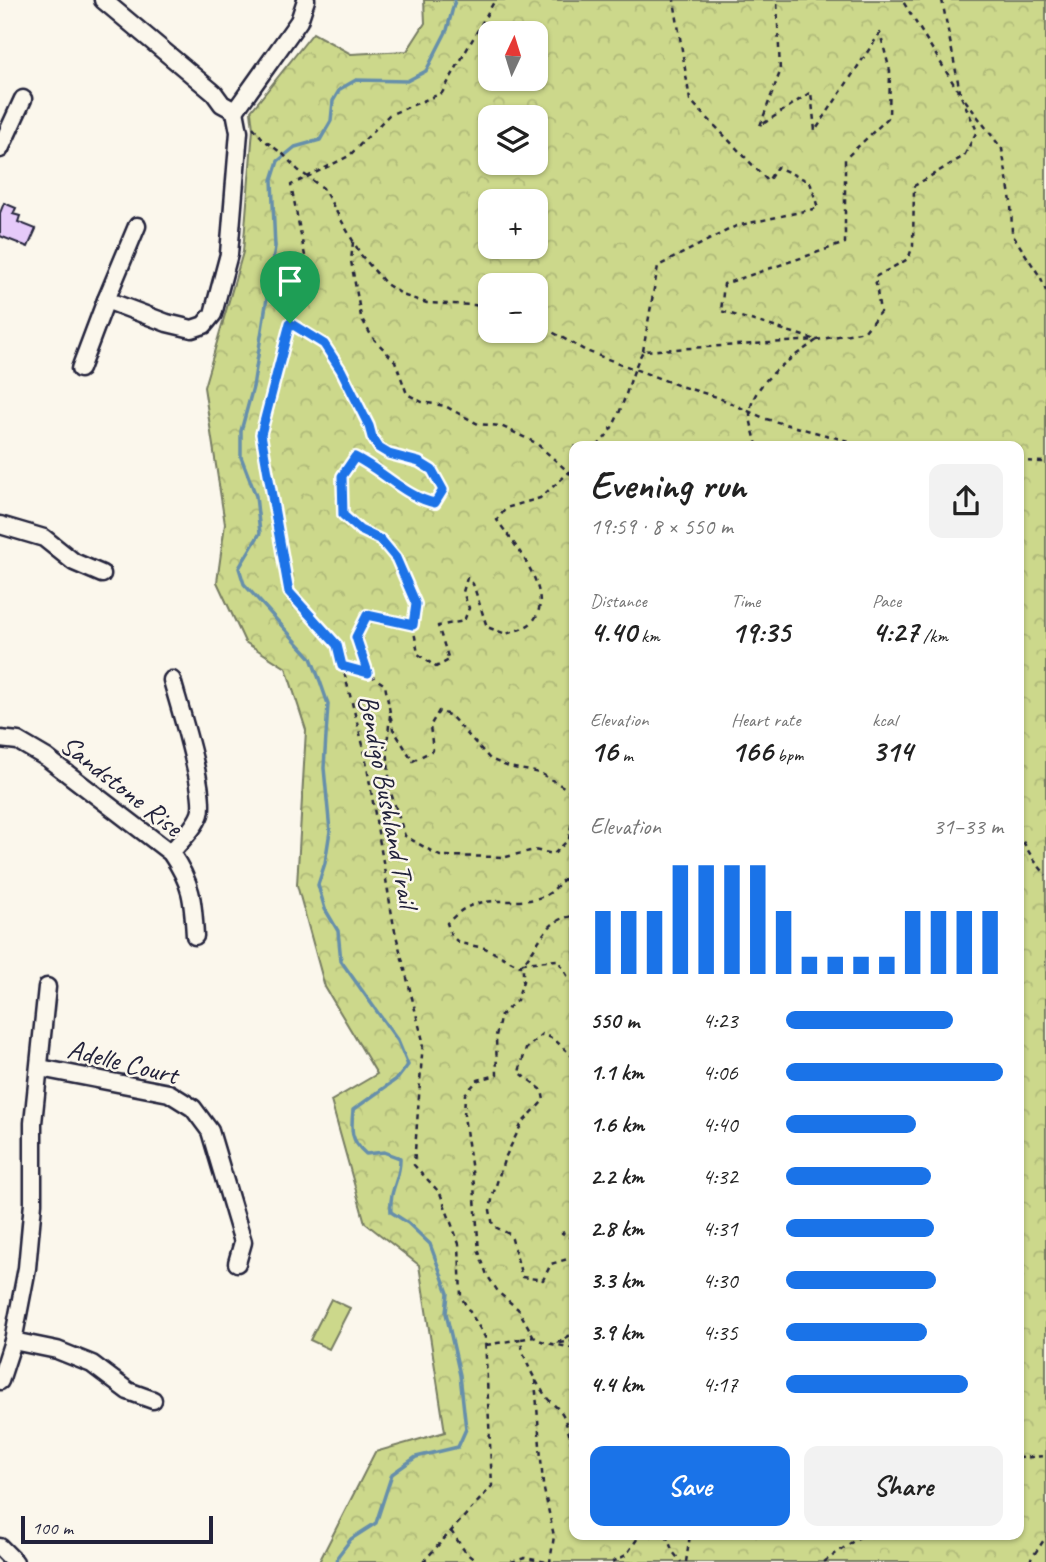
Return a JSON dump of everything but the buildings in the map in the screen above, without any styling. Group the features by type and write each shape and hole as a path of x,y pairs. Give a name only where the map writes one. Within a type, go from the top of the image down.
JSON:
{"street":[{"path":"103,0 214,93 222,104 235,111"},
{"path":"106,300 167,323 192,329 204,325 213,314 229,254 239,132 235,111 299,21 306,0"},
{"path":"0,149 23,99"},
{"path":"80,369 137,226"},
{"path":"0,524 44,538 75,562 102,574"},
{"path":"171,853 201,811 200,789 172,680"},
{"name":"Sandstone Rise","path":"0,739 18,741 47,758 171,853 186,875 194,902 195,936"},
{"path":"0,1381 13,1341 28,1255 33,1203 33,1123 47,987"},
{"name":"Adelle Court","path":"40,1068 169,1093 193,1108 210,1131 243,1242 237,1263"},
{"path":"13,1341 57,1350 92,1364 128,1391 153,1400"},
{"path":"0,1547 15,1562"}],"path":[{"path":"308,178 349,156 388,115 442,93 495,0"},
{"path":"603,441 629,391 633,369 643,351 658,266 736,226 818,208 810,182 777,167 768,181 690,100 674,0"},
{"path":"777,0 780,72 760,126 811,92 815,131 880,33 890,71 890,117 845,159 845,243 724,284 721,311 817,340"},
{"path":"902,0 960,94 1002,149 1011,202 1012,234 1041,278 1046,291"},
{"path":"643,351 817,340 865,331 880,312 875,278 908,259 914,246 914,186 964,156 977,131 960,94 942,0"},
{"path":"235,111 308,178 323,188 361,255 386,284 405,296 427,303 478,306"},
{"name":"Bendigo Bushland Trail","path":"308,178 291,185 306,261 261,434 289,592 337,645 364,749 394,927 423,1041 414,1166 440,1193 459,1244 461,1297 485,1337 486,1345 492,1486 423,1562"},
{"path":"290,323 324,344 341,370 379,448 426,466 432,470 443,490 435,503 420,500 374,467 355,457 342,476 343,515 360,530 381,540 396,558 416,604 413,625 418,654 436,667 449,660 438,626 464,621 469,608 463,592 467,578 473,584 487,627 506,634 531,624 539,611 537,579 497,520 506,508 540,498 569,472 536,443 501,426 478,424 445,406 422,402 407,394 395,361 372,337 361,317 351,261 353,242"},
{"path":"548,330 586,351 717,397 766,419 848,441"},
{"path":"756,441 750,412 757,394 770,375 817,340"},
{"path":"1024,461 1046,462"},
{"path":"368,673 356,637 367,615 413,625"},
{"path":"342,666 368,673 385,685 393,729 413,761 433,750 430,726 439,711 451,716 490,759 509,767 540,773 569,790"},
{"path":"390,712 387,745 390,790 405,836 440,856 506,857 534,850 554,854 569,839"},
{"path":"1024,844 1046,875"},
{"path":"569,876 563,878 548,895 526,902 480,902 463,909 447,923 451,935 459,943 485,948 520,966 523,963 558,960 569,977"},
{"path":"569,918 552,923 523,963 523,981 517,1000 501,1015 496,1036 497,1075 478,1080 465,1094 464,1116 474,1185 479,1252 487,1275 499,1293 518,1309 534,1337 542,1343 569,1341"},
{"path":"569,1053 554,1039 542,1034 526,1049 519,1072 542,1090 544,1100 522,1123 501,1169 490,1210 493,1226 509,1234 512,1239 522,1277 543,1280 551,1264 569,1259"},
{"path":"557,1343 569,1336"},
{"path":"486,1345 534,1337"},
{"path":"521,1339 521,1351 547,1398 562,1412 569,1431"},
{"path":"557,1343 569,1347"},
{"path":"511,1562 525,1558 549,1562 554,1536 543,1485 535,1376"},
{"path":"1024,1458 1046,1456"},
{"path":"451,1531 466,1553 477,1562"},
{"path":"1029,1562 1046,1537"},
{"path":"612,1562 625,1555 636,1540"},
{"path":"668,1540 673,1552 683,1562"},
{"path":"683,1562 689,1540"},
{"path":"824,1562 855,1540"}],"green space":[{"path":"424,0 1046,0 1046,1562 319,1562 375,1452 445,1432 419,1265 365,1223 331,1101 377,1074 325,987 297,885 306,730 286,668 245,642 217,582 225,524 204,387 243,252 253,129 251,111 313,33 351,54 407,51 425,23"},
{"path":"331,1299 350,1308 329,1349 310,1340"}],"waterway":[{"path":"337,1562 338,1556 351,1539 376,1523 392,1474 416,1457 458,1447 466,1429 460,1375 446,1313 448,1293 430,1244 408,1223 391,1212 400,1158 384,1152 366,1154 353,1134 353,1110 398,1078 408,1065 398,1041 341,961 338,931 325,909 318,885 330,831 324,768 328,704 311,658 244,584 239,568 260,533 256,496 241,457 241,431 253,387 275,247 272,180 278,161 295,147 320,140 331,121 333,101 340,89 356,80 407,81 426,71 447,30 455,0"}],"route":[{"path":"290,323 324,344 341,370 379,448 389,454 419,462 432,470 443,490 435,503 420,500 374,467 355,457 342,476 343,515 360,530 381,540 396,558 416,604 413,625 367,615 356,637 368,673 342,666 337,645 289,592 261,434 290,323"}]}
